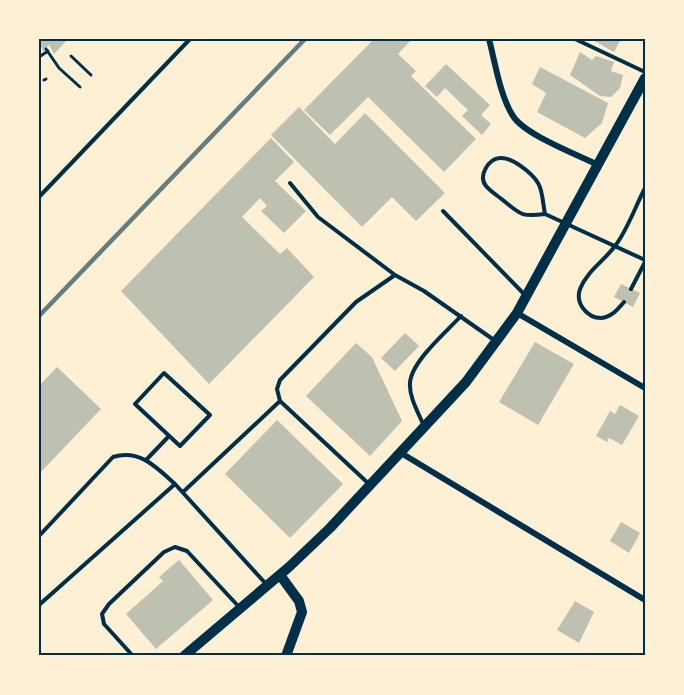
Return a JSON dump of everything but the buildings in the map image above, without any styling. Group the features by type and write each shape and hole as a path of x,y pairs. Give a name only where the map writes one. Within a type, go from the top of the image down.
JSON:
{"street":[{"path":"489,39 504,96 512,115 531,132 598,165"},
{"path":"184,656 280,575 371,486 466,382 497,342 527,297 645,78"},
{"path":"517,313 645,387"},
{"path":"401,453 645,600"},
{"path":"280,575 299,601 302,612 286,656"}],"lane":[{"path":"39,196 190,39"},
{"path":"575,39 645,72"},
{"path":"545,214 539,183 530,174 511,161 501,158 491,162 483,177 485,185 516,212 527,216 545,214 616,245 645,261 631,289"},
{"path":"290,183 318,217 395,276 424,291 497,342"},
{"path":"624,302 616,312 601,318 584,311 579,293 582,284 596,265 616,245 645,188"},
{"path":"443,211 527,297"},
{"path":"371,486 279,401 277,389 280,380 356,302 395,276"},
{"path":"424,427 412,399 410,384 412,372 420,360 461,316"},
{"path":"164,373 210,415 180,446 169,436 135,404 164,373"},
{"path":"183,492 279,401"},
{"path":"147,459 169,436"},
{"path":"39,536 112,457 124,454 147,459 183,492 268,586"},
{"path":"39,605 175,484"},
{"path":"133,656 104,624 102,614 109,604 164,552 175,547 187,551 241,609"}],"path":[{"path":"39,57 47,50 60,68 80,87"},
{"path":"71,56 91,75"}],"railway":[{"path":"39,316 305,39"}]}
